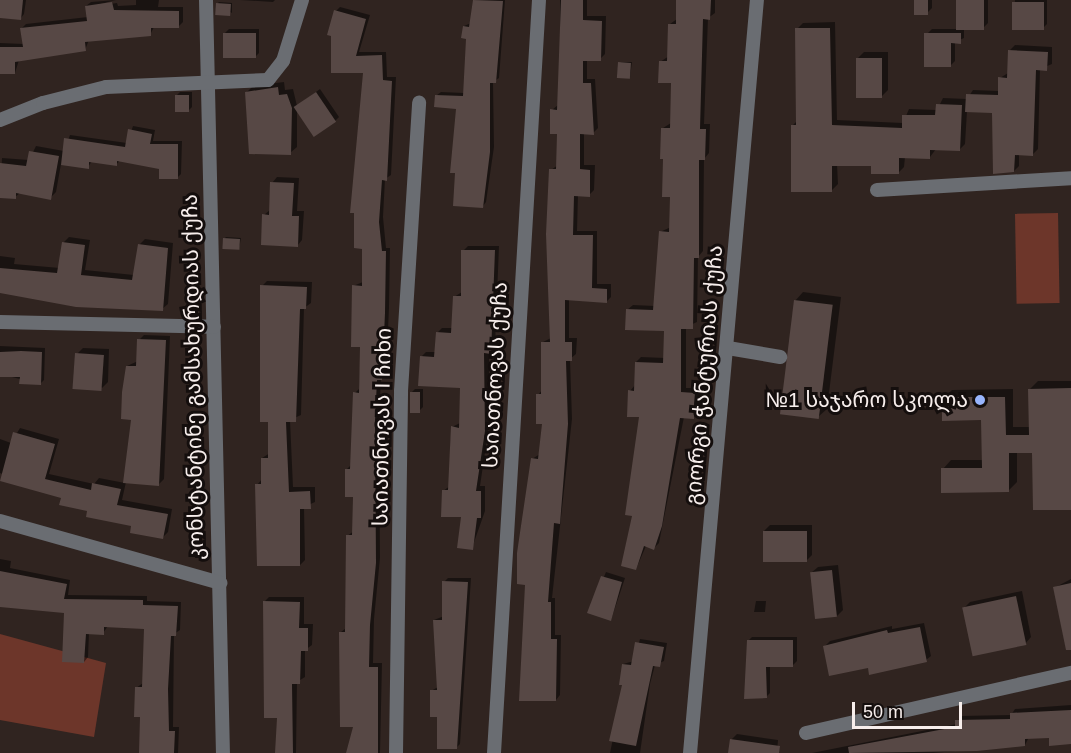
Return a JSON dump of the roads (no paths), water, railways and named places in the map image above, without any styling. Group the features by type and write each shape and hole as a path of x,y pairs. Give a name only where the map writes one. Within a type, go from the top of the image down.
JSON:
{"street":[{"name":"კონსტანტინე გამსახურდიას ქუჩა","path":"206,0 206,82 223,753"},
{"path":"0,120 43,103 106,87 268,80 283,61 302,0"},
{"name":"საიათნოვას ქუჩა","path":"494,753 539,0"},
{"name":"გიორგი ჭანტურიას ქუჩა","path":"690,753 728,348 757,0"},
{"name":"საიათნოვას I ჩიხი","path":"396,753 401,391 419,103"},
{"path":"877,190 1071,178"},
{"path":"0,322 214,327"},
{"path":"728,348 780,357"},
{"path":"0,521 220,583"},
{"path":"806,733 1071,673"}],"place":[{"name":"№1 საჯარო სკოლა","path":"980,400"}]}
